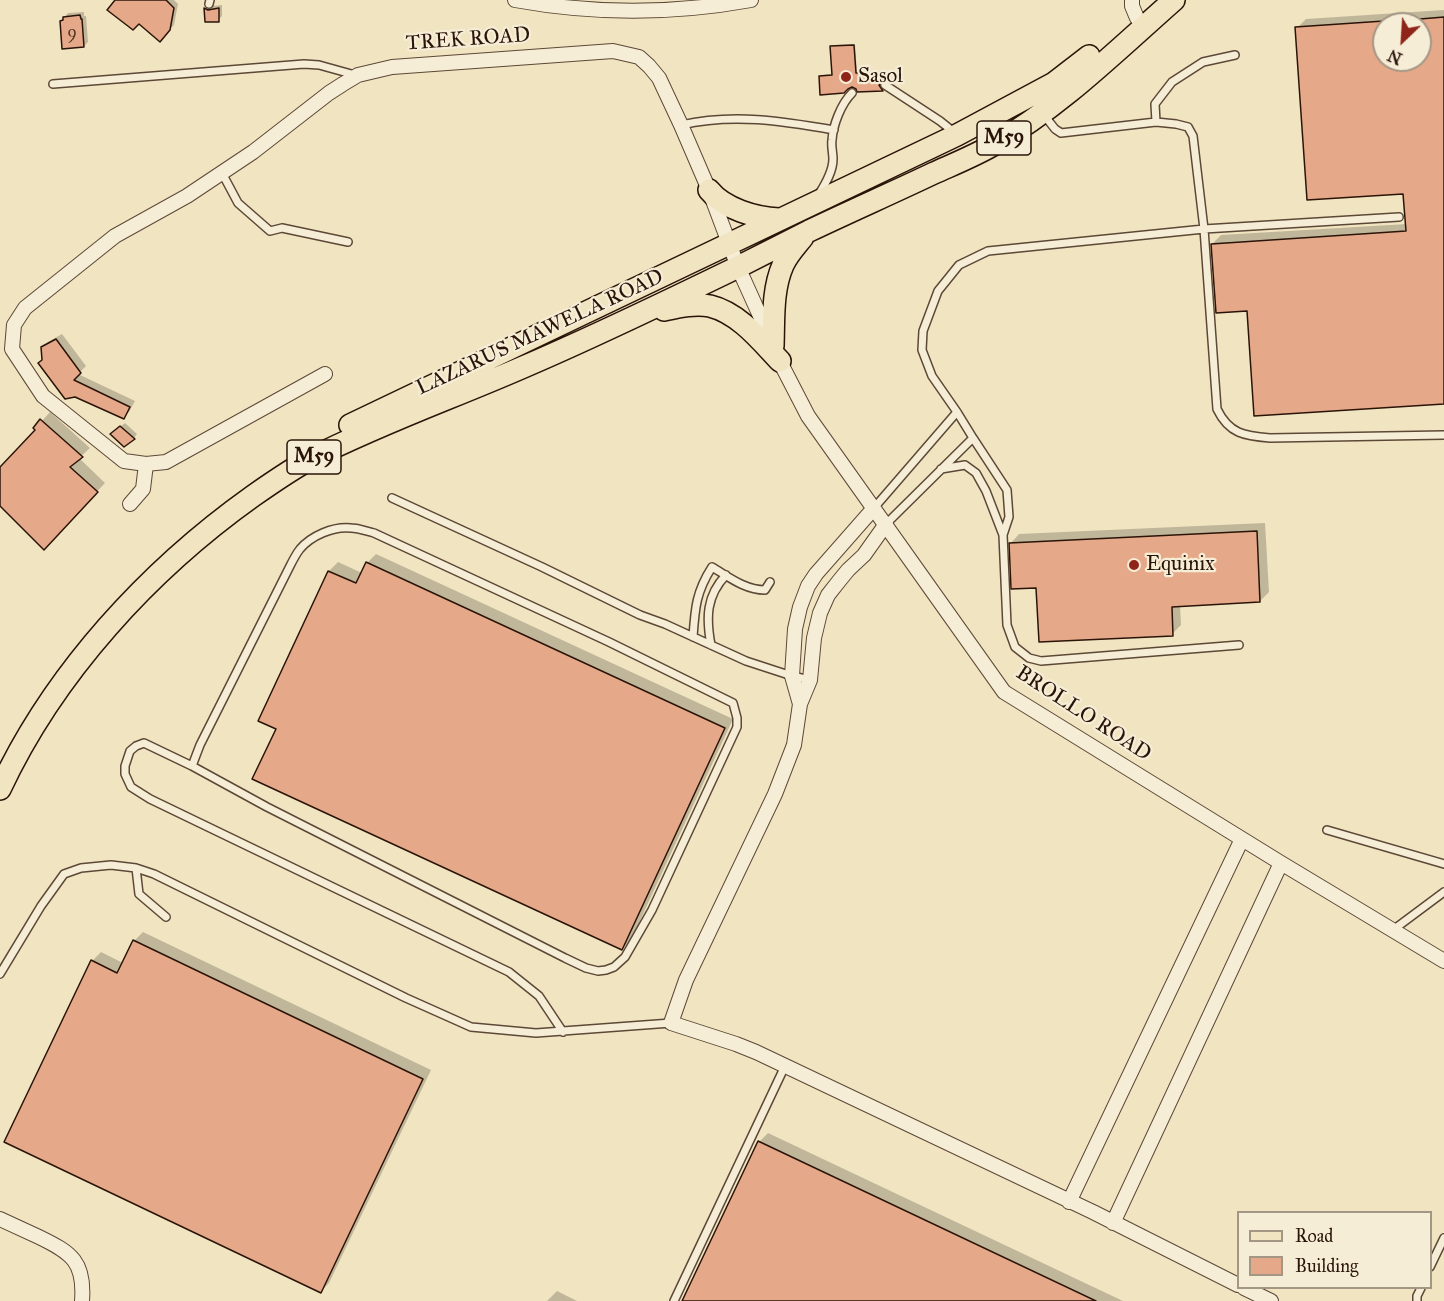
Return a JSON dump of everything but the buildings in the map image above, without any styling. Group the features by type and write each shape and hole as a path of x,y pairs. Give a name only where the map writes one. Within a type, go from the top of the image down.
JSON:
{"main road":[{"name":"LAZARUS MAWELA ROAD","path":"807,232 979,153 1010,135 1054,83 1067,74 1134,9 1156,0"},
{"name":"LAZARUS MAWELA ROAD","path":"0,762 30,709 81,641 128,588 197,523 267,472 351,424 779,219 957,135 1035,105 1075,86 1174,0"},
{"path":"709,190 715,198 747,213 779,219"},
{"name":"M59","path":"738,267 807,232"},
{"path":"777,354 775,300 778,280 783,264 807,232"},
{"name":"LAZARUS MAWELA ROAD","path":"0,789 24,741 44,710 107,628 165,567 230,512 279,478 340,444 522,368 738,267"},
{"path":"627,320 678,307 709,306 720,309 745,325 777,354"}],"street":[{"path":"514,0 589,8 641,10 700,7 751,0"},
{"name":"TREK ROAD","path":"146,464 124,461 43,396 12,349 14,325 25,308 115,236 187,196 254,152 329,93 358,75 392,67 613,51 639,57 659,78 709,190 738,267"},
{"name":"BROLLO ROAD","path":"738,267 808,416 1004,693 1444,961"},
{"path":"130,504 143,489 146,464 166,462 325,374"},
{"path":"800,704 792,676 795,629 800,607 808,586 829,558 874,507"},
{"path":"886,524 864,555 848,570 828,595 820,613 810,680 800,704 794,745 784,772 686,980 671,1023 736,1044 785,1066 1237,1284"},
{"path":"1069,1202 1242,839"},
{"path":"1113,1223 1281,863"},
{"path":"0,1220 53,1244 71,1256 82,1275 82,1301"},
{"path":"1248,1289 1271,1301"}],"lane":[{"path":"1156,122 1155,104 1172,82 1203,62 1235,56"},
{"path":"53,84 304,64 358,75"},
{"path":"885,85 940,121 957,135"},
{"path":"812,204 830,174 834,130 843,106 852,93"},
{"path":"1035,105 1061,133 1156,122 1188,128 1193,136 1204,229 1217,409 1222,420 1236,432 1270,438 1444,435"},
{"path":"681,125 710,119 749,118 834,130"},
{"path":"222,173 238,203 270,231 282,228 348,242"},
{"path":"1003,535 1009,517 1007,490 932,376 922,350 923,331 938,291 959,265 988,251 1204,229 1399,217"},
{"path":"874,507 957,412"},
{"path":"886,524 973,438"},
{"path":"941,470 964,465 976,473 986,491 1003,535 1007,625 1015,647 1029,658 1041,661 1239,645"},
{"path":"392,498 640,615 746,661 810,680"},
{"path":"192,766 200,745 300,549 328,531 349,527 374,533 733,703 737,727 652,910 625,957 614,967 598,971 565,958 144,743 130,751 125,774 131,787 150,799 509,972 539,996 563,1032"},
{"path":"693,637 695,606 700,587 712,567 754,590 765,590 770,582"},
{"path":"711,645 708,609 718,583 726,575"},
{"path":"1327,830 1444,864"},
{"path":"0,974 41,906 64,874 81,868 111,865 136,868 154,874 406,998 471,1027 536,1033 671,1023"},
{"path":"136,868 139,894 166,917"},
{"path":"1393,930 1444,892"},
{"path":"674,1301 785,1066"},
{"path":"1432,1264 1444,1238"}],"place":[{"name":"Sasol","path":"846,77"},
{"name":"Equinix","path":"1134,565"}]}
